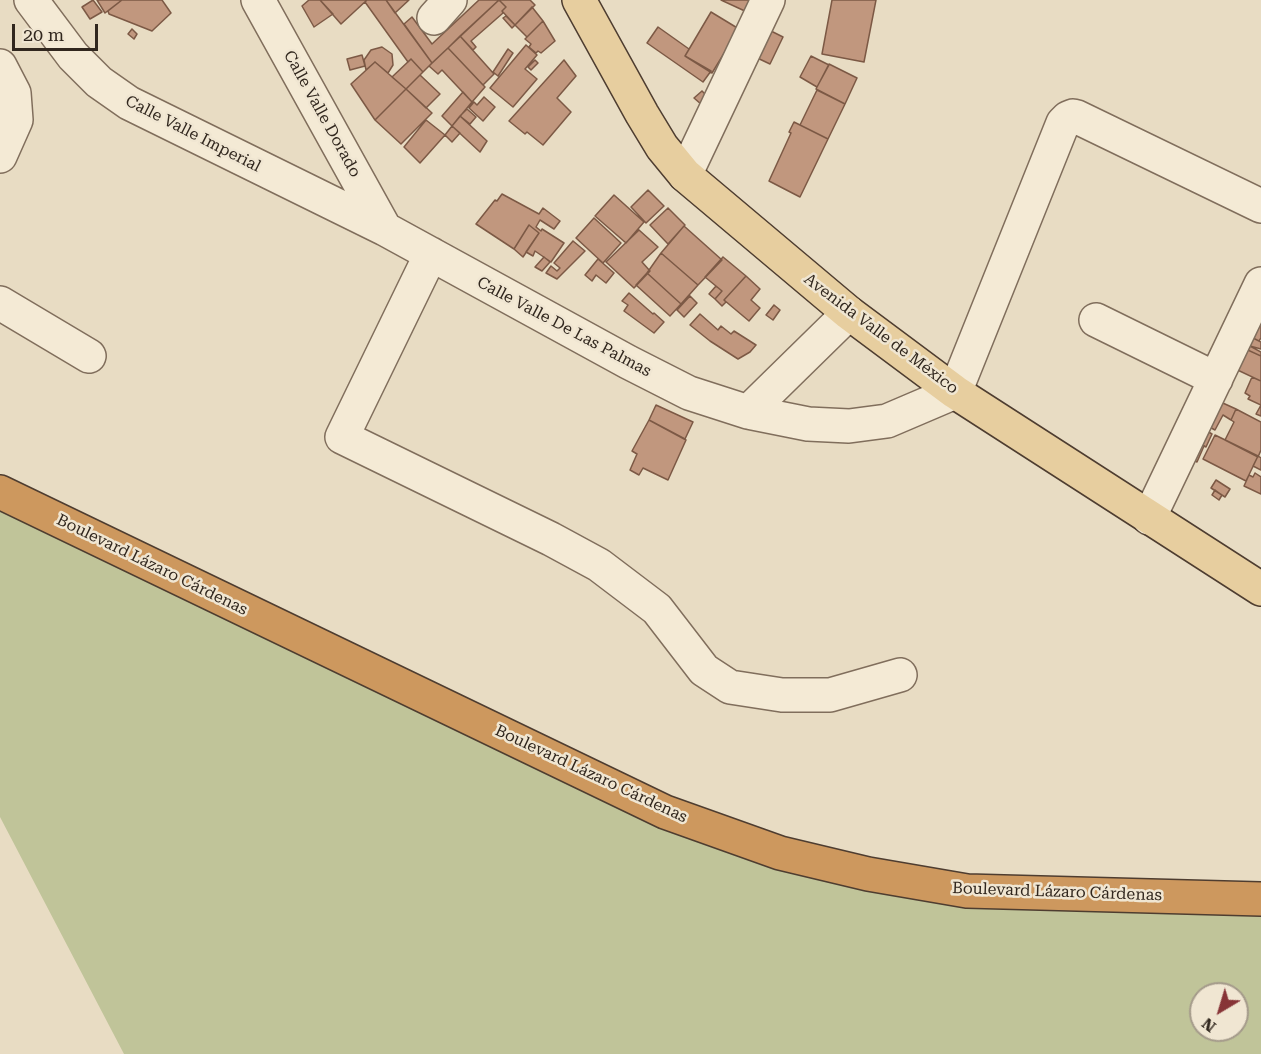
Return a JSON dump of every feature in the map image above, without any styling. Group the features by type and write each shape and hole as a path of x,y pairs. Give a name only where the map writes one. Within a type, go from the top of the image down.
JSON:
{"highway":[{"name":"Boulevard Lázaro Cárdenas","path":"0,492 665,812 780,854 868,874 967,891 1261,899"}],"main road":[{"name":"Avenida Valle de México","path":"586,4 642,114 662,147 685,175 849,313 955,392 1261,589"}],"street":[{"name":"Calle Valle Imperial","path":"31,0 73,56 99,82 129,103 385,229"},
{"name":"Calle Valle Dorado","path":"258,0 385,229"},
{"path":"685,175 768,0"},
{"path":"0,66 14,93 16,120 0,156"},
{"path":"955,392 1063,123 1068,118 1077,117 1261,206"},
{"name":"Calle Valle De Las Palmas","path":"385,229 638,368 689,393 748,412 808,424 849,426 887,421 955,392"},
{"path":"431,254 342,437 551,539 599,565 657,609 704,670 730,687 782,695 830,695 900,675"},
{"path":"1149,518 1261,284"},
{"path":"0,303 89,356"},
{"path":"748,412 849,313"},
{"path":"1096,320 1216,379"}],"green space":[{"path":"0,485 698,826 967,891 1261,901 1261,1054 124,1054 0,817"}],"building":[{"path":"93,0 102,12 90,19 82,7"},
{"path":"97,0 122,0 105,13"},
{"path":"122,0 162,0 171,13 152,31 109,14 108,11"},
{"path":"309,0 320,0 333,14 314,27 302,6"},
{"path":"320,0 367,0 341,24"},
{"path":"367,0 386,0 432,63 423,72 411,59 408,62 365,2"},
{"path":"386,0 409,0 395,13"},
{"path":"479,0 499,0 432,63 404,24 412,17 432,44"},
{"path":"499,0 530,0 535,5 515,25 502,11 506,7"},
{"path":"499,0 506,7 503,13 471,41 476,47 473,50 460,36"},
{"path":"721,0 753,0 747,12"},
{"path":"832,0 876,0 864,62 822,54"},
{"path":"532,7 543,21 527,37 515,25"},
{"path":"711,12 739,29 712,73 685,56"},
{"path":"506,16 515,25 512,28 503,18"},
{"path":"543,21 555,41 541,53 538,51 536,53 525,39"},
{"path":"658,27 689,49 685,56 711,71 703,82 647,43"},
{"path":"765,28 783,37 770,64 751,55"},
{"path":"132,29 137,34 134,39 128,34"},
{"path":"460,36 494,74 483,85 448,48"},
{"path":"526,45 537,55 525,69 537,79 513,107 490,88"},
{"path":"382,47 392,54 393,65 388,73 375,62 366,70 364,60 371,50"},
{"path":"448,48 485,87 472,102 442,70 438,74 429,66"},
{"path":"508,49 513,53 498,76 493,72"},
{"path":"362,55 365,66 350,70 347,59"},
{"path":"811,56 829,65 817,87 800,77"},
{"path":"411,59 423,72 406,89 392,77"},
{"path":"535,60 538,63 531,70 528,67"},
{"path":"564,60 576,76 557,98 571,112 543,145 509,121"},
{"path":"375,62 406,89 375,120 351,84"},
{"path":"829,64 857,78 845,104 816,89"},
{"path":"420,75 440,94 426,108 406,89"},
{"path":"406,89 432,113 401,144 375,120"},
{"path":"817,90 845,104 828,139 800,125"},
{"path":"702,91 709,98 702,105 694,98"},
{"path":"463,92 472,102 452,126 442,116"},
{"path":"484,97 495,107 483,121 469,108 474,102 477,105"},
{"path":"467,109 476,117 470,124 460,116"},
{"path":"460,116 487,141 480,152 452,126"},
{"path":"426,120 445,135 420,163 404,147"},
{"path":"794,122 828,139 800,197 769,181"},
{"path":"452,126 460,133 452,142 445,135"},
{"path":"648,190 664,206 646,223 631,207"},
{"path":"502,194 539,214 543,208 560,221 554,229 540,220 536,227 564,243 551,262 535,251 533,256 526,252 539,233 529,225 514,249 476,224"},
{"path":"614,195 644,222 626,243 595,216"},
{"path":"668,208 685,225 668,244 650,225"},
{"path":"594,218 621,243 603,263 576,238"},
{"path":"529,225 539,233 523,257 514,249"},
{"path":"684,226 722,260 698,285 661,253"},
{"path":"639,230 658,247 642,262 650,271 634,288 606,262"},
{"path":"573,241 585,251 557,279 546,273 551,266 557,271 560,268 554,263"},
{"path":"661,253 698,285 681,304 647,273"},
{"path":"544,257 550,262 542,271 535,267"},
{"path":"723,257 746,276 724,300 726,302 722,306 715,299 722,291 705,277"},
{"path":"598,259 614,273 606,283 596,275 592,281 585,275"},
{"path":"647,273 681,304 670,316 636,285"},
{"path":"746,276 760,289 751,300 760,308 749,321 724,300"},
{"path":"716,286 722,291 715,299 709,294"},
{"path":"629,293 664,322 654,333 624,311 628,305 622,301"},
{"path":"690,296 697,303 684,317 677,310"},
{"path":"1261,304 1261,338 1259,341 1245,334"},
{"path":"774,305 780,310 773,320 766,315"},
{"path":"700,314 718,330 721,326 731,334 734,331 756,345 750,352 738,359 690,325"},
{"path":"1245,334 1261,342 1261,349 1250,346 1249,348 1240,343"},
{"path":"1240,343 1261,352 1261,356 1239,346"},
{"path":"1239,346 1261,356 1261,381 1229,366"},
{"path":"1252,377 1261,381 1261,405 1248,399 1250,396 1245,393"},
{"path":"1214,399 1236,409 1231,420 1223,415 1215,430 1202,423"},
{"path":"656,405 693,422 685,439 649,420"},
{"path":"1261,405 1261,416 1256,414"},
{"path":"1236,409 1261,422 1261,450 1258,457 1225,440 1234,422 1231,420"},
{"path":"649,420 686,440 668,480 643,468 639,475 630,470 637,454 632,451"},
{"path":"1200,427 1212,434 1206,447 1194,440"},
{"path":"1215,435 1258,456 1246,481 1203,459"},
{"path":"1194,440 1204,446 1197,462 1186,456"},
{"path":"1258,456 1261,458 1261,470 1253,466"},
{"path":"1255,473 1261,477 1261,494 1244,486 1249,475 1253,477"},
{"path":"1216,480 1230,489 1225,497 1211,488"},
{"path":"1215,490 1222,495 1219,500 1212,495"}]}
